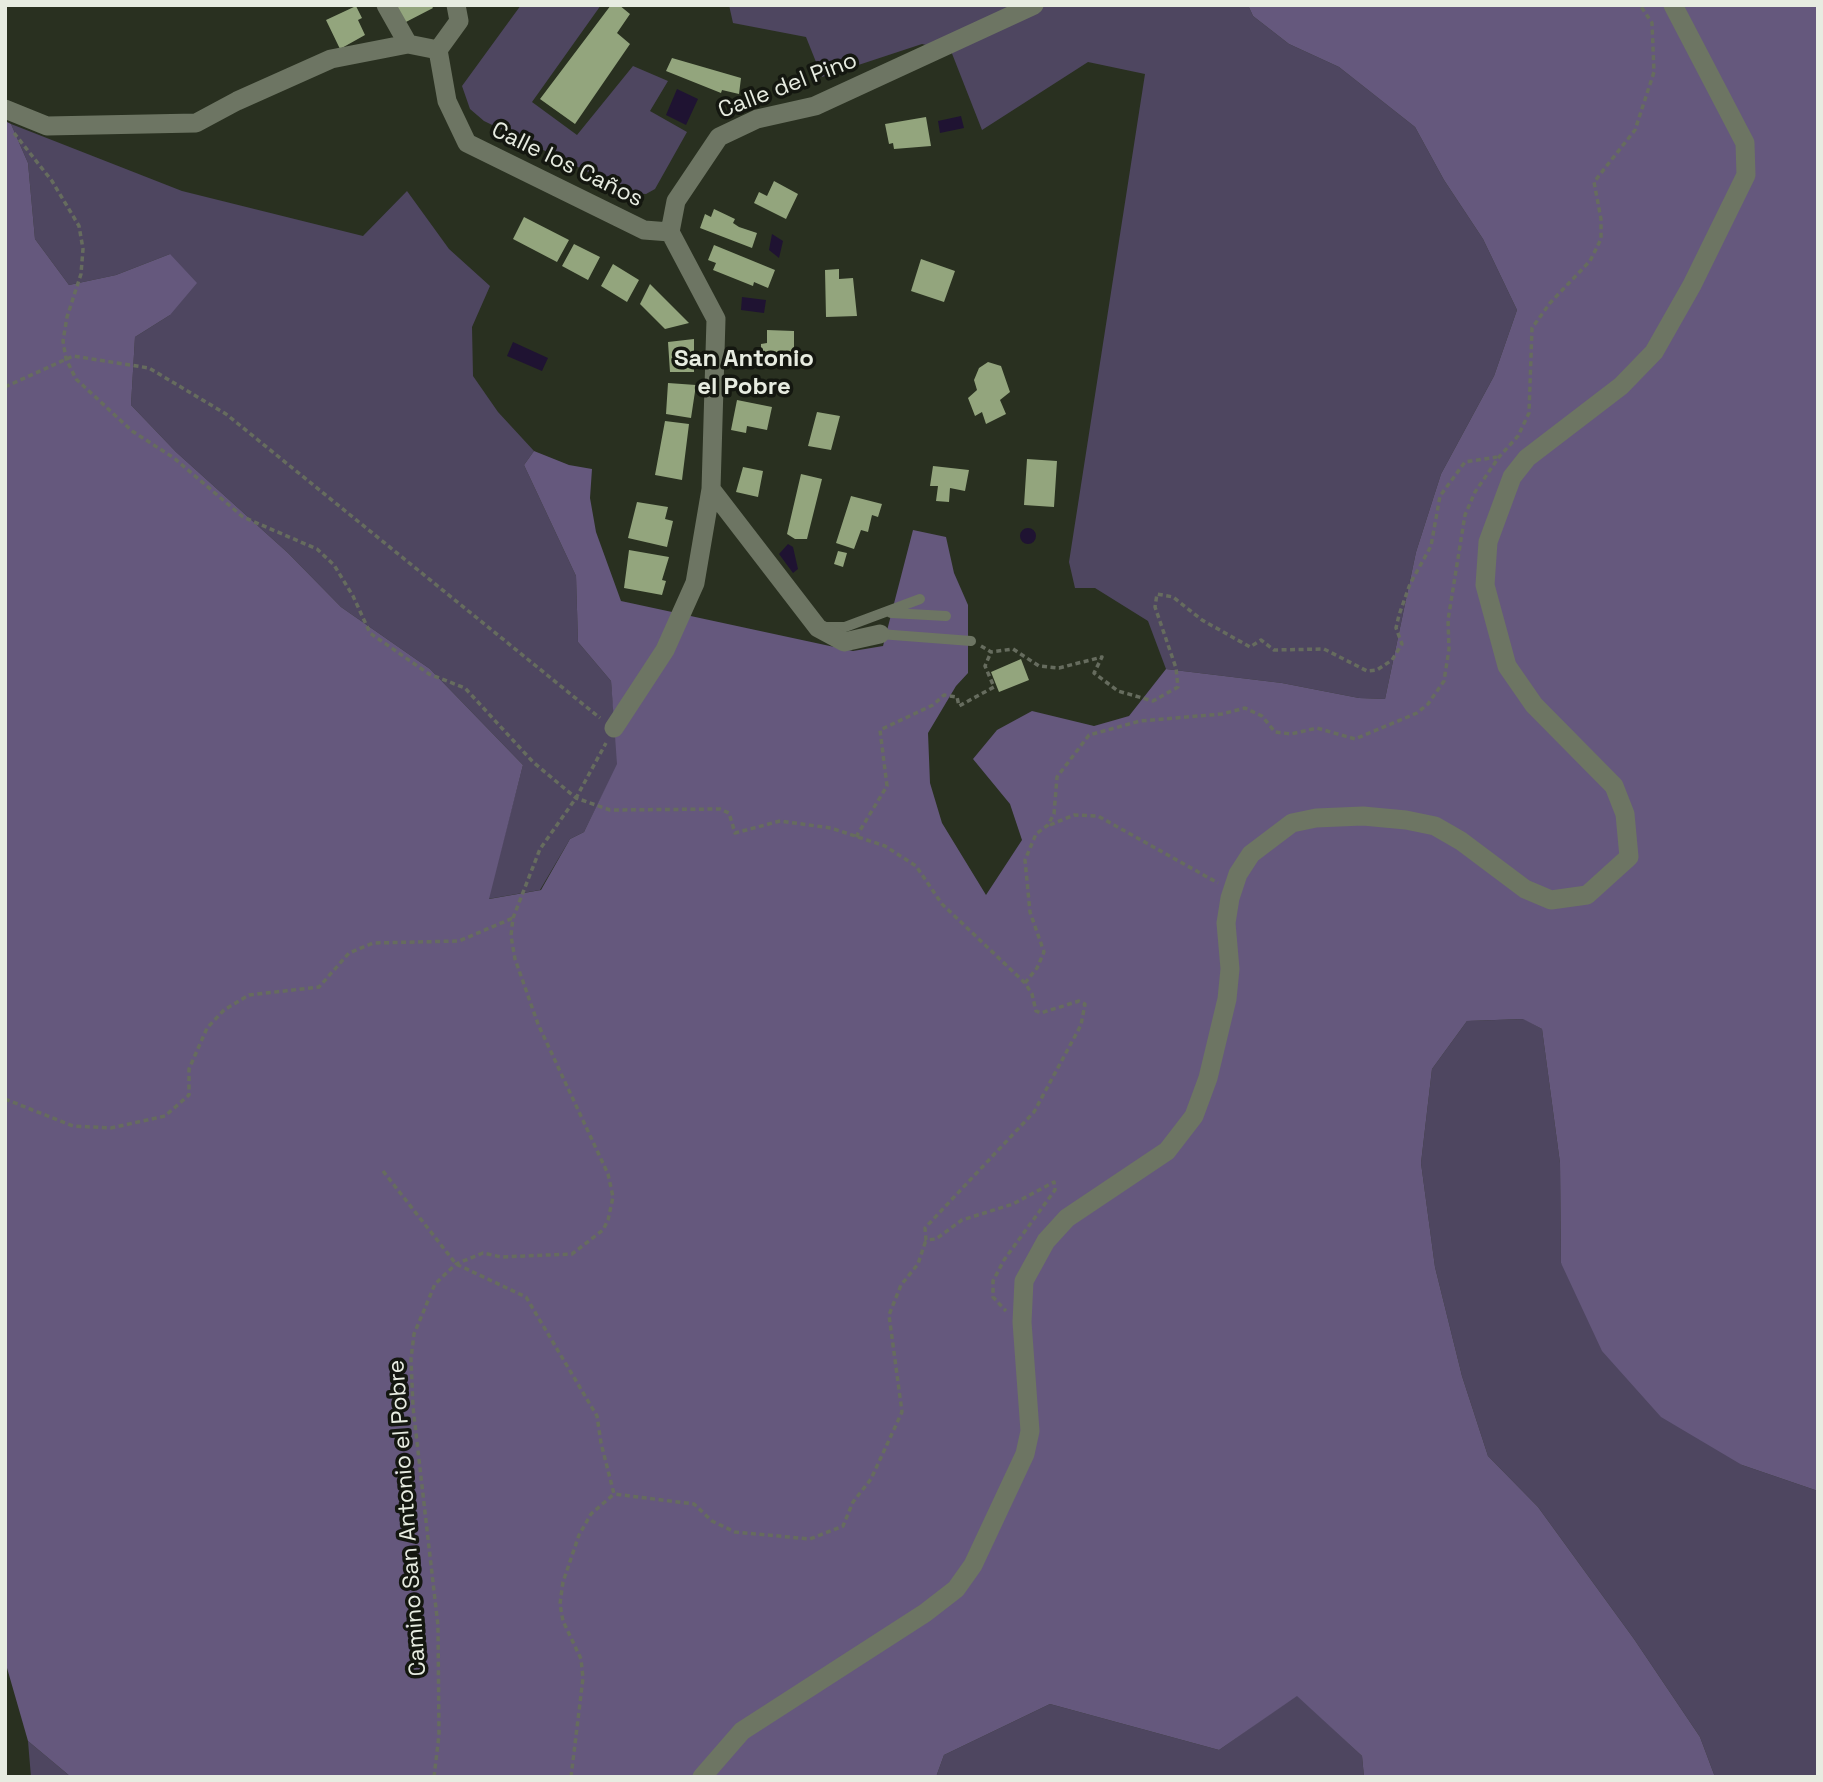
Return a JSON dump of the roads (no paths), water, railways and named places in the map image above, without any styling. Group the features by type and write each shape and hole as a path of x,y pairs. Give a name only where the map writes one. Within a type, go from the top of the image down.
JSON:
{"street":[{"path":"386,5 408,44"},
{"path":"5,109 47,127 196,124 237,101 331,59 408,44 438,50 459,21 456,5"},
{"name":"Calle del Pino","path":"670,232 676,201 719,137 757,119 814,106 1034,5"},
{"path":"702,1777 742,1731 926,1613 956,1589 973,1565 1025,1454 1030,1431 1022,1322 1024,1281 1046,1241 1067,1218 1167,1151 1195,1116 1215,1055 1227,999 1230,969 1226,923 1233,890 1251,853 1292,823 1317,818 1363,816 1435,826 1461,841 1525,889 1551,900 1587,895 1629,857 1625,814 1614,786 1534,705 1507,666 1485,585 1488,542 1512,477 1527,458 1621,386 1654,352 1692,285 1746,175 1745,143 1673,5"},
{"name":"Calle los Caños","path":"438,50 447,101 467,144 644,230 670,232"},
{"path":"614,728 665,650 695,583 711,489 716,319 670,232"},
{"path":"711,489 818,628 844,642 880,634"}],"lane":[{"path":"818,628 845,627 920,599"},
{"path":"888,612 946,616"},
{"path":"880,634 971,640"}],"district":[{"name":"San Antonio el Pobre","path":"744,373"}]}
